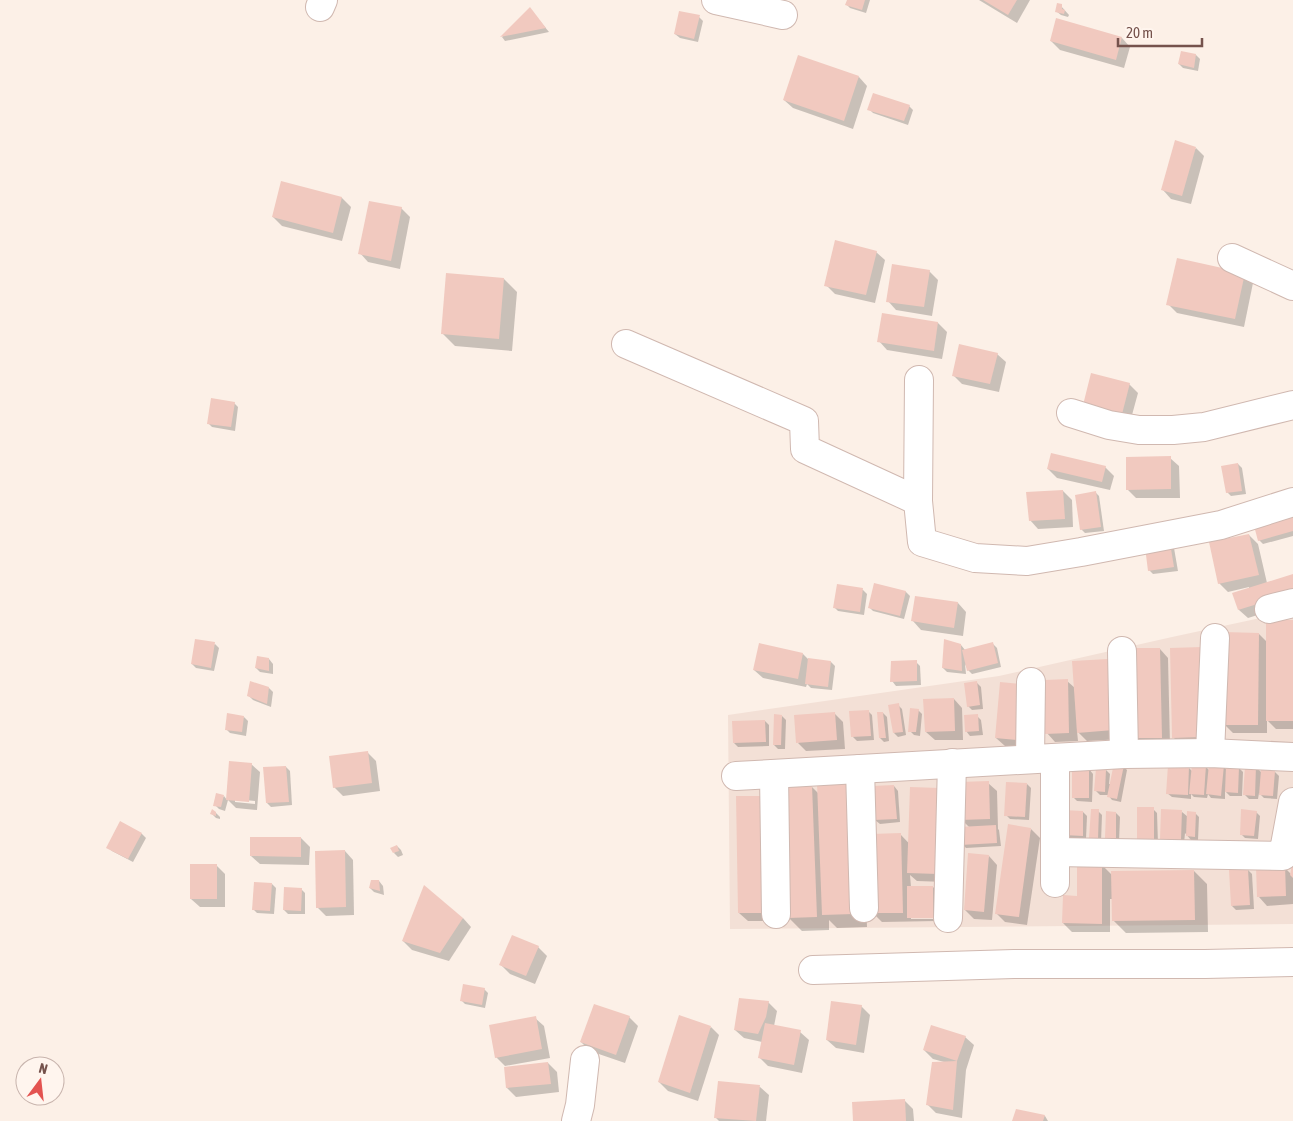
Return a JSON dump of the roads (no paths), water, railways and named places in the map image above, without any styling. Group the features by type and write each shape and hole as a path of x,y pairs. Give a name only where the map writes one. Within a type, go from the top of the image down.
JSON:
{"street":[{"path":"716,0 783,15"},
{"path":"1232,258 1293,286"},
{"path":"626,344 804,421 805,448 918,501"},
{"path":"919,380 918,501 922,542 975,558 1027,562 1221,524 1293,502"},
{"path":"1071,413 1109,425 1139,430 1173,430 1204,427 1293,405"},
{"path":"1210,753 1214,638"},
{"path":"1122,651 1124,754"},
{"path":"1032,682 1055,852 1055,883"},
{"path":"736,776 1124,754 1210,753 1293,757"},
{"path":"948,918 952,763"},
{"path":"860,769 864,908"},
{"path":"774,774 776,914"},
{"path":"1055,852 1283,856 1293,802"},
{"path":"813,970 1014,964 1293,962"},
{"path":"576,1121 586,1060"}]}
